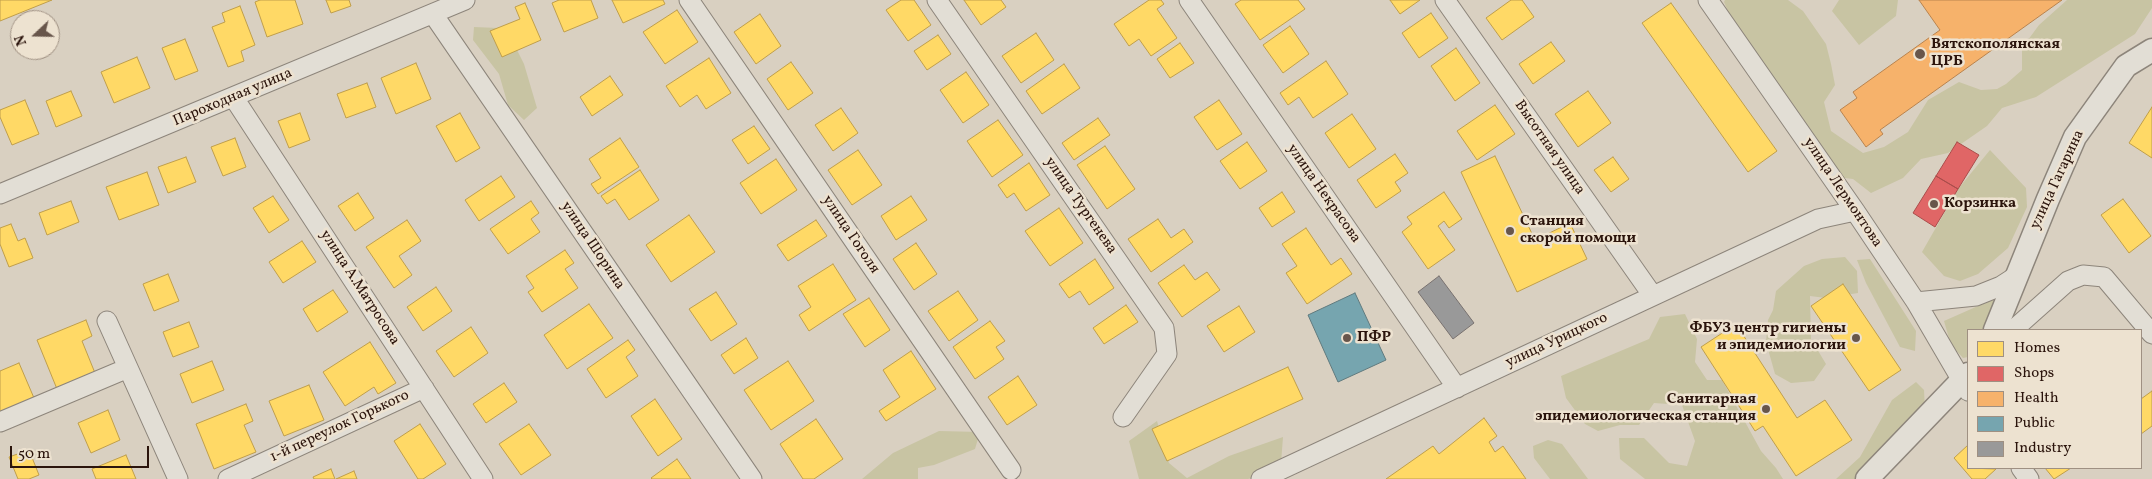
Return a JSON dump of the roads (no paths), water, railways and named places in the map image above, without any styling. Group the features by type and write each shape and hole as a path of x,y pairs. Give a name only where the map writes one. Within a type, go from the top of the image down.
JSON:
{"street":[{"name":"Пароходная улица","path":"0,194 234,98 465,0"},
{"name":"улица Гоголя","path":"689,0 1011,470"},
{"name":"улица Тургенева","path":"937,0 1164,328 1167,354 1123,417"},
{"name":"улица Некрасова","path":"1189,0 1457,388"},
{"name":"Высотная улица","path":"1445,0 1653,296"},
{"name":"улица Лермонтова","path":"1708,0 1855,211 1916,302 1966,382"},
{"name":"улица Шорина","path":"433,14 752,479"},
{"name":"улица Гагарина","path":"1995,329 2075,137 2126,66 2152,50"},
{"name":"улица А.Матросова","path":"234,98 483,479"},
{"name":"улица Урицкого","path":"1261,479 1818,219 1855,211"},
{"path":"1916,302 1976,296 2001,286 2018,275"},
{"path":"2014,329 2068,281 2083,275 2104,277 2152,334"},
{"path":"107,321 178,479"},
{"path":"0,422 128,368"},
{"path":"1867,479 1966,382"},
{"name":"1-й переулок Горького","path":"228,479 424,388"}],"place":[{"name":"Вятскополянская ЦРБ","path":"1920,54"},
{"name":"Корзинка","path":"1934,204"},
{"name":"Станция скорой помощи","path":"1510,231"},
{"name":"ПФР","path":"1347,338"},
{"name":"ФБУЗ центр гигиены и эпидемиологии","path":"1856,338"},
{"name":"Санитарная эпидемиологическая станция","path":"1766,409"}]}
